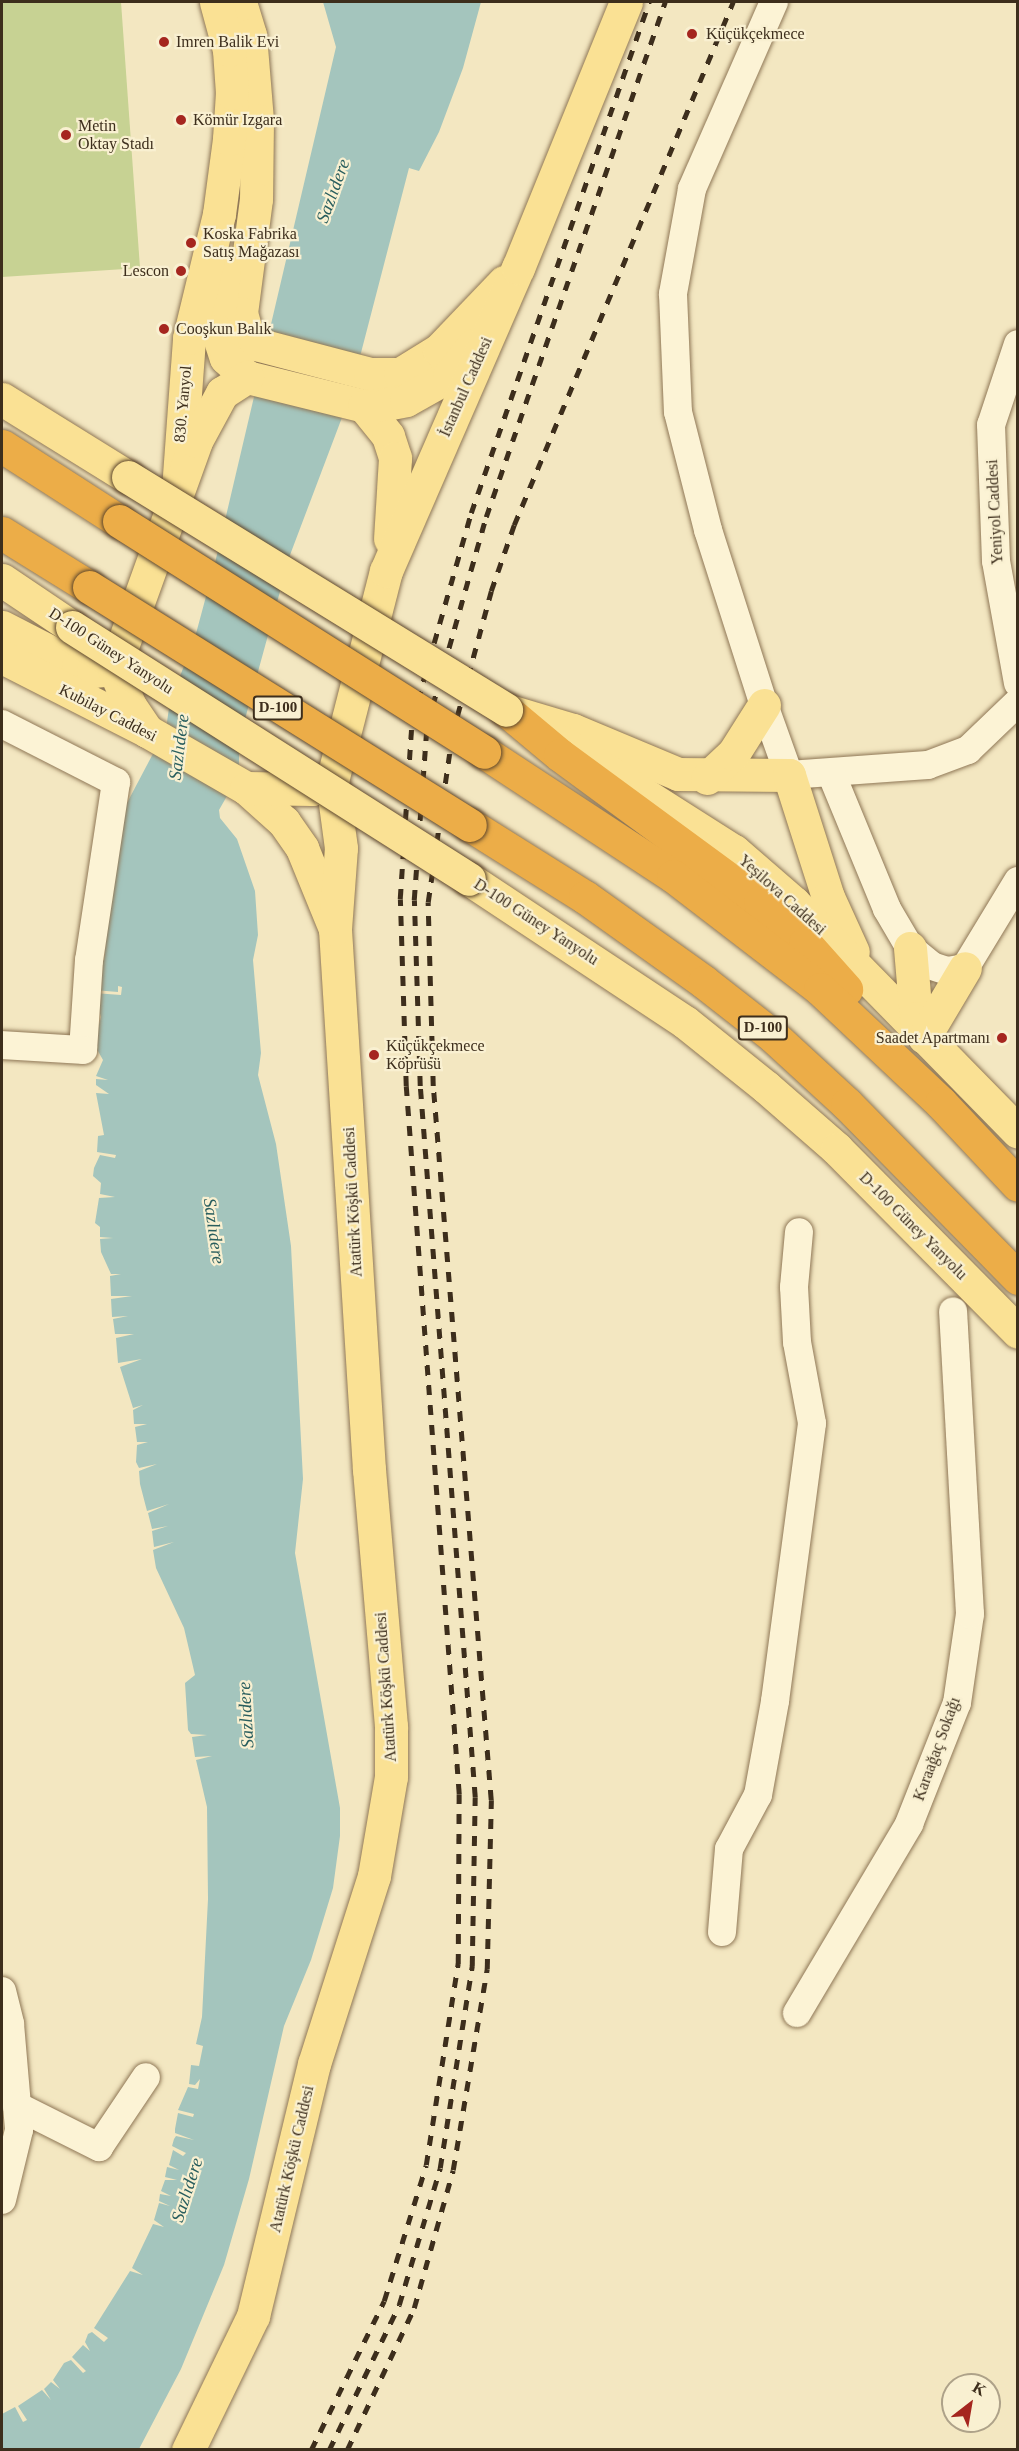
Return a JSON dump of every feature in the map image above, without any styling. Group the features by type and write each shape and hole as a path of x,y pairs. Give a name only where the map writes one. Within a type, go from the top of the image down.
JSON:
{"highway":[{"path":"2,446 581,813 750,934 820,988 941,1103"},
{"name":"D-100","path":"2,533 585,897 773,1036 855,1112 1017,1278"},
{"path":"506,710 568,762 760,902 805,943 941,1103 1017,1185"}],"main road":[{"name":"830. Yanyol","path":"178,489 189,338 219,214 229,139 232,93 229,50 216,2"},
{"path":"240,2 250,35 257,120 256,196 241,313 243,329 256,344 370,374 400,374 426,360 518,268"},
{"name":"İstanbul Caddesi","path":"332,781 386,571 518,268 626,2"},
{"path":"257,120 225,269 217,331 226,358 247,377 364,406 406,400 449,376 466,358 518,268"},
{"path":"147,731 130,706 114,669 196,441 222,393 247,377"},
{"path":"2,399 506,710 573,730 678,774 707,777 789,775 828,897 865,975"},
{"path":"364,406 388,436 395,458 386,571"},
{"name":"D-100 Güney Yanyolu","path":"2,580 72,627 469,879 685,1022 766,1087 837,1149 1017,1332"},
{"name":"Kubilay Caddesi","path":"2,627 78,666 93,671 114,669"},
{"name":"Kubilay Caddesi","path":"2,657 147,731 246,788 284,822 302,848 335,929"},
{"path":"707,777 733,754 764,705"},
{"name":"Yeşilova Caddesi","path":"506,710 642,790 734,851 794,903 1017,1132"},
{"path":"246,788 312,789 332,781 341,848 335,929"},
{"name":"Atatürk Köşkü Caddesi","path":"188,2450 253,2316 314,2064 374,1876 391,1777 391,1726 369,1470 335,929"},
{"path":"910,948 916,1018 924,1037"},
{"path":"924,1037 965,968"}],"street":[{"path":"774,2 692,189 673,294 678,412 708,530 764,705 789,775 928,765 968,750 1017,702"},
{"name":"Yeniyol Caddesi","path":"1017,344 991,425 996,561 1017,683"},
{"path":"2,724 116,782 90,960 83,1050 2,1045"},
{"path":"831,773 887,909 910,948 932,966 947,971 965,968 1017,881"},
{"path":"722,1932 729,1849 758,1794 775,1701 812,1423 797,1342 794,1287 800,1232"},
{"name":"Karaağaç Sokağı","path":"797,2013 909,1824 957,1703 970,1614 953,1311"},
{"path":"2,1991 10,2025 19,2130 2,2200"},
{"path":"17,2106 99,2147 146,2077"}],"green space":[{"name":"Metin Oktay Stadı","path":"2,2 121,2 140,268 2,277"}],"water":[{"name":"Sazlıdere","path":"323,2 481,2 463,68 439,132 419,171 409,168 349,399 290,555 239,741 239,775 219,810 220,818 237,839 255,891 258,935 253,960 261,1053 258,1075 276,1144 291,1246 303,1479 295,1553 340,1808 340,1836 333,1888 311,1960 284,2026 249,2179 224,2265 181,2369 139,2449 2,2449 2,2414 15,2407 23,2422 27,2420 18,2406 42,2390 51,2400 44,2389 51,2382 60,2389 53,2380 64,2363 71,2360 83,2373 86,2371 72,2357 83,2345 90,2351 85,2342 88,2334 92,2332 104,2342 108,2338 94,2328 130,2271 143,2275 132,2268 153,2224 164,2227 154,2220 159,2203 170,2206 159,2201 160,2194 171,2196 161,2191 165,2180 177,2180 165,2177 167,2167 179,2170 169,2165 173,2150 183,2156 186,2153 172,2146 174,2139 176,2136 194,2140 175,2133 175,2129 178,2113 193,2117 194,2114 178,2110 188,2087 198,2089 200,2079 195,2085 189,2084 191,2065 199,2066 203,2046 196,2044 202,2017 208,1899 207,1807 196,1760 212,1756 195,1757 192,1737 207,1735 191,1734 188,1730 185,1683 195,1675 184,1628 156,1568 153,1550 174,1542 154,1547 152,1531 168,1526 152,1529 148,1513 169,1504 147,1511 139,1471 157,1464 139,1468 136,1462 137,1445 148,1442 137,1442 135,1427 147,1424 134,1424 133,1410 143,1405 133,1408 120,1367 142,1359 118,1363 116,1338 134,1334 115,1334 113,1319 128,1316 112,1317 111,1299 132,1296 111,1296 110,1276 121,1274 111,1274 101,1252 100,1239 113,1238 100,1237 100,1227 95,1223 99,1198 115,1197 100,1194 101,1183 93,1176 94,1168 100,1155 115,1158 116,1155 97,1152 98,1136 104,1135 96,1093 109,1094 96,1085 96,1079 108,1080 96,1076 103,1060 94,1044 101,1017 94,993 121,995 122,987 118,986 118,992 94,990 96,962 104,960 118,820 166,729 170,701 194,641 215,563 336,47"}],"railway":[{"path":"311,2450 384,2301 426,2165 458,1964 459,1794 406,1086 400,899 412,720 471,513 649,2"},
{"path":"329,2450 399,2305 440,2168 472,1966 475,1797 420,1086 414,900 427,725 486,517 665,2"},
{"path":"347,2450 414,2308 453,2170 487,1969 491,1800 433,1086 428,902 452,735 491,591 514,525 733,2"}],"place":[{"name":"Küçükçekmece","path":"692,34"},
{"name":"Imren Balik Evi","path":"164,42"},
{"name":"Kömür Izgara","path":"181,120"},
{"name":"Metin Oktay Stadı","path":"66,135"},
{"name":"Koska Fabrika Satış Mağazası","path":"191,243"},
{"name":"Lescon","path":"181,271"},
{"name":"Cooşkun Balık","path":"164,329"},
{"name":"Saadet Apartmanı","path":"1002,1038"},
{"name":"Küçükçekmece Köprüsü","path":"374,1055"}]}
